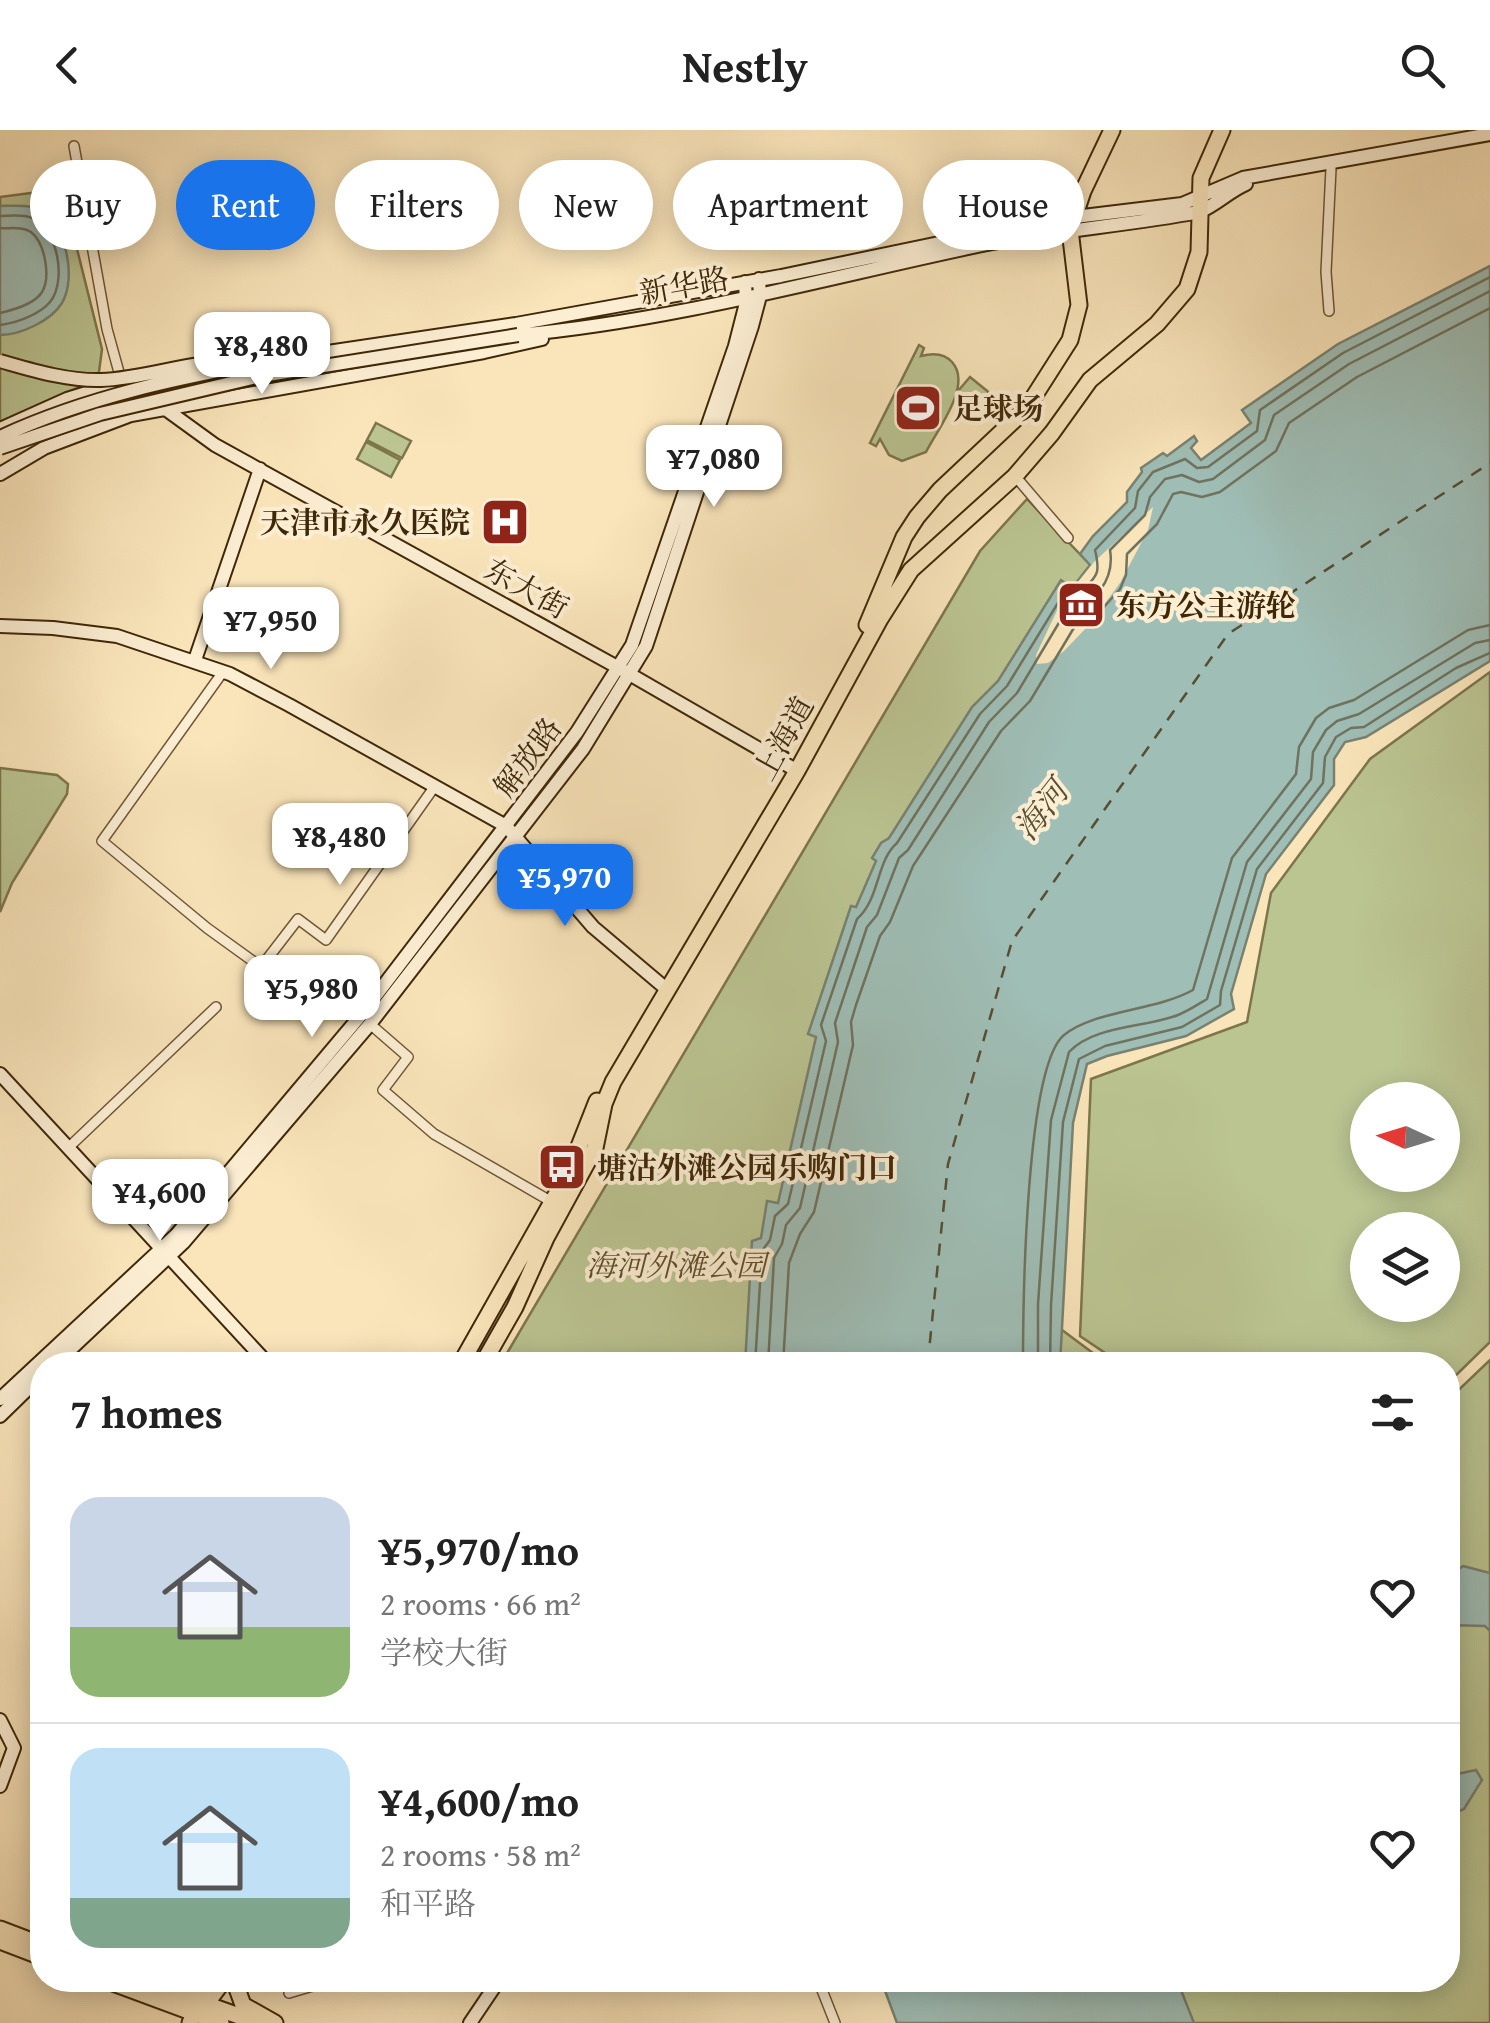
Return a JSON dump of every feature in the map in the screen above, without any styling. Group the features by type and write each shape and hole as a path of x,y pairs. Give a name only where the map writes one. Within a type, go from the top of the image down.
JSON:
{"main road":[{"path":"1084,189 1112,130"},
{"path":"1201,204 1201,178 1222,130"},
{"name":"上海道","path":"490,1352 595,1148 613,1082 797,771 894,596 920,559 1015,476 1102,367 1150,330 1182,298 1197,262 1204,218 1201,204"},
{"name":"上海道","path":"467,1352 579,1152 606,1082 794,768 851,658 904,538 940,490 1026,409 1070,340 1079,305 1071,251"},
{"path":"0,1929 30,1940"},
{"path":"0,1942 30,1953"},
{"path":"138,1992 203,2013 259,2023"},
{"path":"162,1992 203,2013"},
{"path":"203,2013 217,1992"},
{"path":"238,1992 243,2005 275,2023"}],"street":[{"name":"新华路","path":"1084,221 1201,204 1243,186 1490,138"},
{"name":"新华路","path":"1084,222 1178,216 1243,178 1490,138"},
{"path":"74,146 120,382 132,415"},
{"path":"1329,310 1326,272 1331,168"},
{"name":"新华路","path":"0,437 49,415 118,392 274,360 517,330 565,331 701,308 783,283 937,250"},
{"path":"747,324 783,283"},
{"name":"新华路","path":"0,448 138,404 261,376 517,330 564,314 718,286 753,293"},
{"name":"解放路","path":"62,1352 137,1273 164,1258 360,1016 646,646 747,324 753,293"},
{"path":"701,308 719,308 732,315 736,324 735,346"},
{"path":"0,429 67,398 120,382 392,335 564,314"},
{"name":"解放路","path":"59,1352 164,1258 370,1024 583,749 625,671 735,346 747,324"},
{"path":"0,474 62,440 132,415 484,352 565,331"},
{"path":"0,361 68,377 100,380 211,361 274,360"},
{"name":"东大街","path":"146,378 164,408 215,445 794,768"},
{"path":"0,465 70,424"},
{"path":"195,660 260,469"},
{"path":"1015,476 1068,538"},
{"path":"0,626 117,636 195,660 435,786 506,826 593,927 664,987"},
{"path":"220,670 220,676 102,841 262,968 298,919 326,940 435,786"},
{"path":"68,1148 216,1007"},
{"path":"370,1024 408,1057 383,1090 434,1134 552,1202"},
{"path":"0,1074 164,1258 257,1352"},
{"path":"64,1348 68,1352"},
{"name":"解放路","path":"0,1399 30,1375"},
{"path":"0,1416 30,1387"},
{"path":"0,1720 14,1748 1,1780"},
{"path":"470,2023 491,1992"},
{"path":"823,1992 835,2023"}],"green space":[{"path":"30,193 30,250 77,250 102,349 99,372 88,383 0,425 0,197"},
{"path":"919,345 924,348 921,356 938,354 952,362 958,383 951,407 926,452 902,461 889,455 880,439 876,446 870,443"},
{"path":"970,377 997,399 985,413 958,391"},
{"path":"376,423 411,441 402,458 367,440"},
{"path":"366,442 400,460 391,477 357,459"},
{"name":"海河外滩公园","path":"1027,499 1098,573 778,1352 508,1352 980,551"},
{"path":"1490,672 1490,1342 1460,1371 1460,1352 1104,1352 1080,1336 1091,1079 1247,1022 1271,893 1370,759"},
{"path":"0,768 57,775 68,784 67,794 12,883 0,912"},
{"path":"1054,1324 1092,1352 1052,1352"},
{"path":"1490,1360 1490,2023 1189,2023 1175,1992 1460,1992 1460,1389"}],"water":[{"path":"0,206 30,207 30,250 65,250 69,280 62,303 50,316 26,330 0,335"},
{"name":"海河","path":"1490,266 1490,661 1366,737 1345,742 1334,759 1334,785 1266,874 1231,994 1234,1009 1186,1036 1087,1064 1073,1123 1061,1352 746,1352 752,1241 761,1238 767,1201 778,1203 816,1037 808,1034 851,906 856,907 876,861 872,858 889,838 972,707 998,681 1061,580 1072,588 1090,565 1080,554 1127,502 1127,492 1141,468 1163,453 1167,456 1194,436 1197,441 1191,448 1201,460 1251,423 1242,410 1338,344"},
{"path":"1460,1568 1490,1573 1490,1631 1485,1626 1460,1625"},
{"path":"1476,1770 1482,1780 1460,1811 1460,1773"},
{"path":"885,1992 1182,1992 1194,2023 897,2023"}],"pier":[{"path":"1153,507 1148,530 1120,583 1089,625 1048,663 1037,664 1036,655 1060,604 1094,562"}],"ferry route":[{"path":"929,1352 948,1164 1012,941 1228,634 1490,463"}],"place":[{"name":"足球场","path":"918,408"},
{"name":"天津市永久医院","path":"505,522"},
{"name":"东方公主游轮","path":"1081,605"},
{"name":"塘沽外滩公园乐购门口","path":"562,1167"}]}
